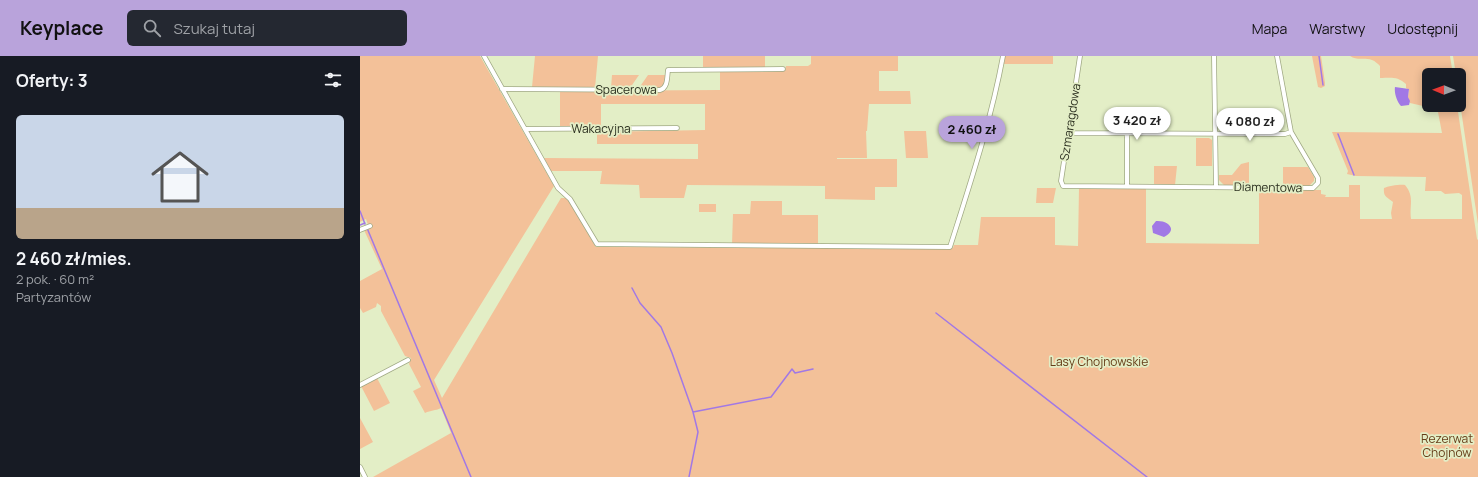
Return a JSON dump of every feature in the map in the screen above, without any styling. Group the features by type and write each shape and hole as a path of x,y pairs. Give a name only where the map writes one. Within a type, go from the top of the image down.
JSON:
{"street":[{"path":"484,56 558,188 570,199 597,244 950,247 987,130 1003,56"},
{"name":"Szmaragdowa","path":"1064,186 1061,181 1080,56"},
{"path":"1214,56 1216,187"},
{"name":"Diamentowa","path":"1064,186 1315,187 1318,183 1317,175 1296,143 1291,132 1277,56"},
{"name":"Spacerowa","path":"502,89 660,90 666,86 668,70 783,69"},
{"name":"Wakacyjna","path":"525,129 676,128"},
{"path":"1068,133 1285,134 1291,132"},
{"path":"1127,133 1127,186"},
{"path":"360,230 370,226"},
{"path":"360,385 408,360"},
{"path":"360,467 365,477"}],"green space":[{"name":"Lasy Chojnowskie","path":"360,56 480,56 554,186 434,380 442,398 561,198 567,198 596,247 953,248 954,245 978,245 981,217 1055,217 1055,245 1078,246 1079,188 1146,189 1146,243 1259,244 1259,190 1321,190 1321,194 1326,195 1325,197 1349,197 1349,185 1360,185 1360,219 1392,219 1391,213 1393,202 1385,195 1384,188 1394,185 1405,185 1411,197 1411,219 1462,219 1462,195 1459,193 1445,194 1441,191 1425,191 1426,177 1356,176 1347,174 1348,171 1332,132 1442,133 1438,112 1458,112 1478,240 1478,477 373,477 451,433 441,408 425,413 413,391 421,387 409,364 411,358 405,356 381,311 381,306 377,303 376,307 363,313 360,308 360,281 382,269 364,230 369,228 366,219 360,222"},
{"path":"535,56 598,56 595,88 532,87"},
{"path":"703,56 765,56 765,67 703,67"},
{"path":"811,56 898,56 898,71 879,71 879,91 910,91 911,104 869,104 866,131 867,158 837,158 897,159 897,187 875,187 875,200 825,199 825,186 687,185 684,198 640,198 639,185 600,184 602,171 551,171 544,158 698,159 698,144 597,144 597,132 705,130 705,104 601,104 601,126 560,126 560,91 720,90 720,72 785,71 786,66 808,66 811,64"},
{"path":"1005,56 1053,56 1053,64 1004,64"},
{"path":"1312,56 1321,56 1325,86 1321,88 1318,87"},
{"name":"Lasy Chojnowskie","path":"1350,56 1450,56 1452,68 1422,68 1422,106 1410,103 1408,97 1409,90 1406,88 1406,84 1403,81 1394,78 1380,78 1380,66 1373,60"},
{"path":"1453,56 1478,56 1478,224 1461,112 1466,112 1466,68 1455,68"},
{"path":"612,75 639,75 630,88 611,88"},
{"path":"648,75 665,75 664,85 661,88 639,88"},
{"path":"904,131 926,131 928,158 906,158"},
{"path":"1196,138 1209,138 1212,140 1212,166 1196,166"},
{"path":"1249,162 1249,185 1224,185 1219,180 1219,175 1232,175 1241,164"},
{"path":"1154,166 1177,166 1175,185 1154,185"},
{"path":"1283,167 1308,167 1314,177 1314,181 1309,186 1283,186"},
{"path":"1037,188 1056,188 1053,203 1036,203"},
{"path":"751,201 782,201 782,215 818,215 818,244 732,244 733,214 750,214"},
{"path":"699,204 716,204 716,212 699,212"},
{"path":"377,378 390,403 374,411 361,386"},
{"path":"360,418 373,442 360,449"}],"shaded area":[{"path":"1395,87 1409,89 1409,105 1401,106 1395,95"},
{"path":"1156,221 1164,222 1170,226 1171,231 1164,237 1153,233 1152,226"}],"waterway":[{"path":"1319,56 1323,85"},
{"path":"1338,134 1354,175"},
{"path":"360,211 365,224"},
{"path":"360,225 365,223"},
{"path":"367,228 471,477"},
{"path":"632,288 640,303 661,327 693,412 698,432 689,477"},
{"path":"936,313 1147,477"},
{"path":"693,412 771,397 792,369 795,373 813,369"}],"park label":[{"name":"Rezerwat Chojnów","path":"1447,445"}]}
